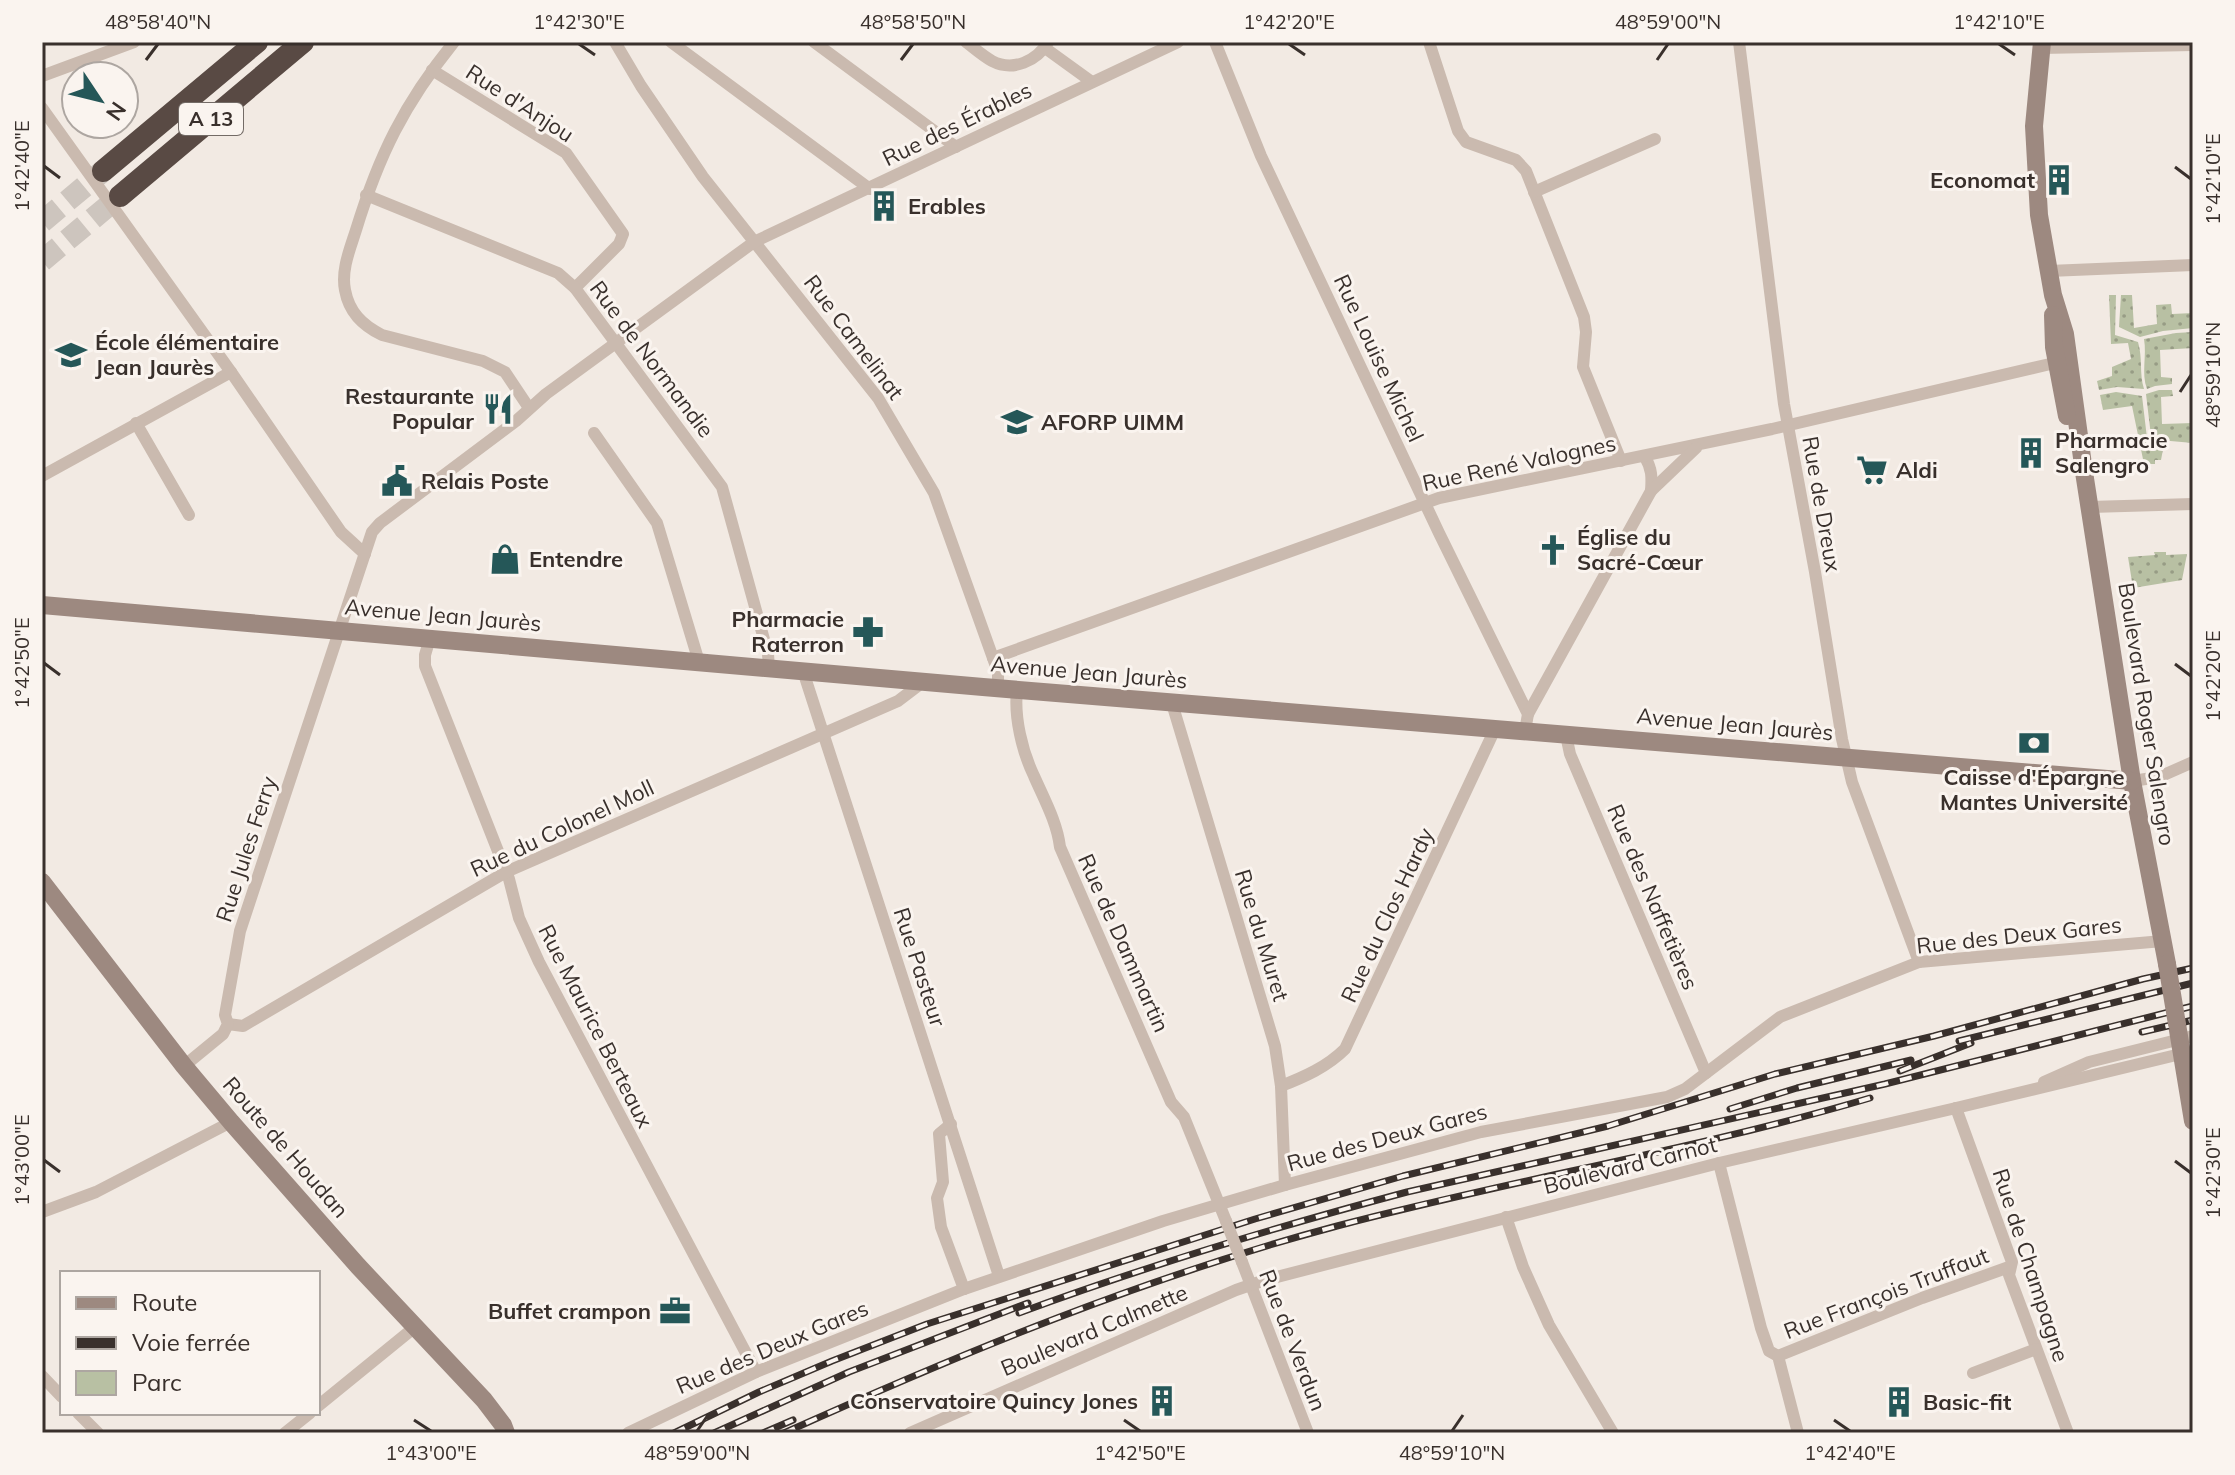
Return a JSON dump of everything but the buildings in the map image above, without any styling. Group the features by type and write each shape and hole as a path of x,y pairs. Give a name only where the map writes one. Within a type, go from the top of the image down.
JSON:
{"highway":[{"name":"A 13","path":"103,171 257,42"},
{"name":"A 13","path":"120,196 303,42"}],"main road":[{"name":"Boulevard Roger Salengro","path":"2047,44 2048,93 2037,158 2039,215 2053,295 2054,347 2063,361 2071,432 2084,472 2132,781 2185,1041 2193,1121"},
{"name":"Avenue Jean Jaurès","path":"42,605 1495,729 1526,723 1566,735 2132,781"},
{"name":"Route de Houdan","path":"42,882 231,1122 484,1400 506,1433"}],"street":[{"path":"42,76 134,42"},
{"path":"454,42 394,129 366,195 348,256 344,280 348,300 359,321 382,335 483,361 505,372 529,408"},
{"name":"Rue Camelinat","path":"615,42 703,177 878,398 934,493 999,675 998,688"},
{"path":"671,42 870,189"},
{"path":"814,42 956,147"},
{"path":"966,42 994,63 1010,66 1028,63 1047,45 1092,82"},
{"name":"Rue des Érables","path":"529,408 754,242 1178,42"},
{"name":"Rue Louise Michel","path":"1215,42 1261,156 1526,723"},
{"path":"1429,42 1458,131 1466,142 1516,160 1526,171 1584,317 1583,367 1621,461"},
{"name":"Rue de Dreux","path":"1739,42 1788,426 1846,757 1852,782 1919,962"},
{"path":"2047,44 2193,43"},
{"name":"Rue d'Anjou","path":"432,70 566,153 623,234 619,244 575,288"},
{"path":"42,108 341,532 365,554"},
{"path":"1534,192 1655,139"},
{"name":"Rue de Normandie","path":"366,195 558,273 575,288 722,487 768,654 769,668"},
{"path":"2049,271 2193,265"},
{"name":"Rue René Valognes","path":"993,658 1425,502 1788,426 2063,361"},
{"path":"42,476 231,372"},
{"name":"Rue Jules Ferry","path":"228,1024 225,1015 240,931 372,532 529,408"},
{"path":"136,423 189,515"},
{"path":"594,433 657,523 699,662"},
{"path":"1526,723 1651,491 1698,445"},
{"path":"1645,457 1651,467 1651,491"},
{"path":"2090,507 2193,504"},
{"name":"Rue Maurice Berteaux","path":"430,638 425,666 506,872 519,918 539,962 756,1372"},
{"name":"Rue Pasteur","path":"803,671 999,1276"},
{"name":"Rue du Colonel Moll","path":"228,1024 243,1026 506,872 898,701 923,682"},
{"name":"Rue de Dammartin","path":"1017,690 1017,721 1032,773 1058,832 1060,847 1171,1102 1184,1117 1226,1221"},
{"name":"Rue du Muret","path":"1174,703 1275,1046 1281,1086 1285,1185"},
{"name":"Rue du Clos Hardy","path":"1281,1086 1334,1060 1345,1049 1495,729"},
{"name":"Rue des Naffetières","path":"1566,735 1570,754 1706,1073"},
{"path":"2132,781 2159,777 2193,762"},
{"name":"Rue des Deux Gares","path":"628,1433 756,1372 964,1289 1148,1226 1481,1132 1667,1097 1685,1089 1780,1017 1919,962 2163,941"},
{"path":"184,1066 223,1034 228,1024"},
{"name":"Boulevard Carnot","path":"1251,1285 1719,1163 2021,1093 2185,1041"},
{"name":"Rue de Champagne","path":"1956,1108 2012,1262 2009,1267 2012,1287 2068,1433"},
{"path":"42,1212 96,1192 231,1122"},
{"path":"951,1124 939,1134 943,1182 937,1198 941,1227 964,1289"},
{"path":"1719,1163 1761,1328 1769,1351 1778,1356 1798,1433"},
{"path":"1506,1217 1523,1267 1549,1325 1613,1433"},
{"name":"Rue de Verdun","path":"1226,1221 1308,1433"},
{"name":"Rue François Truffaut","path":"1778,1356 2009,1267"},
{"name":"Boulevard Calmette","path":"910,1433 1251,1285"},
{"path":"320,1404 415,1327"},
{"path":"1973,1373 2036,1349"},
{"path":"42,1376 60,1395"},
{"path":"80,1415 98,1433"},
{"path":"285,1433 308,1415"}],"green space":[{"path":"2109,295 2116,295 2115,335 2138,342 2144,389 2117,387 2099,390 2097,381 2112,376 2112,367 2131,359 2128,343 2111,344"},
{"path":"2121,295 2132,295 2134,328 2157,324 2156,305 2171,304 2172,314 2193,313 2193,328 2140,337 2119,327"},
{"path":"2193,332 2193,348 2160,350 2161,377 2172,378 2172,384 2147,389 2144,339"},
{"path":"2172,390 2173,396 2161,397 2162,424 2193,423 2193,443 2159,440 2151,436 2146,394"},
{"path":"2116,392 2142,396 2147,438 2164,444 2161,460 2155,460 2155,464 2144,464 2132,406 2103,410 2100,395"},
{"path":"2154,552 2187,554 2182,580 2133,588 2128,557 2155,555"}],"tunnel":[{"path":"42,222 103,171"},
{"path":"42,261 120,196"}],"railway":[{"path":"674,1433 759,1392 927,1324 1255,1219 1403,1176 1608,1126 1775,1074 2193,968"},
{"path":"1959,1041 2193,983"},
{"path":"1019,1313 1212,1248 1407,1192 1885,1084 2193,1006"},
{"path":"2142,1032 2193,1020"},
{"path":"1900,1071 1971,1043"},
{"path":"1730,1109 1797,1088 1911,1060"},
{"path":"784,1433 1056,1318 1266,1246 1404,1209 1738,1133 1870,1098"},
{"path":"714,1433 849,1372 1028,1303"},
{"path":"763,1433 793,1420"}],"place":[{"name":"Economat","path":"2059,180"},
{"name":"Erables","path":"884,206"},
{"name":"École élémentaire Jean Jaurès","path":"71,355"},
{"name":"Restaurante Popular","path":"498,409"},
{"name":"AFORP UIMM","path":"1017,422"},
{"name":"Pharmacie Salengro","path":"2031,453"},
{"name":"Aldi","path":"1872,470"},
{"name":"Relais Poste","path":"397,481"},
{"name":"Église du Sacré-Cœur","path":"1553,550"},
{"name":"Entendre","path":"505,559"},
{"name":"Pharmacie Raterron","path":"868,632"},
{"name":"Caisse d'Épargne Mantes Université","path":"2034,743"},
{"name":"Buffet crampon","path":"675,1311"},
{"name":"Conservatoire Quincy Jones","path":"1162,1401"},
{"name":"Basic-fit","path":"1899,1402"}]}
